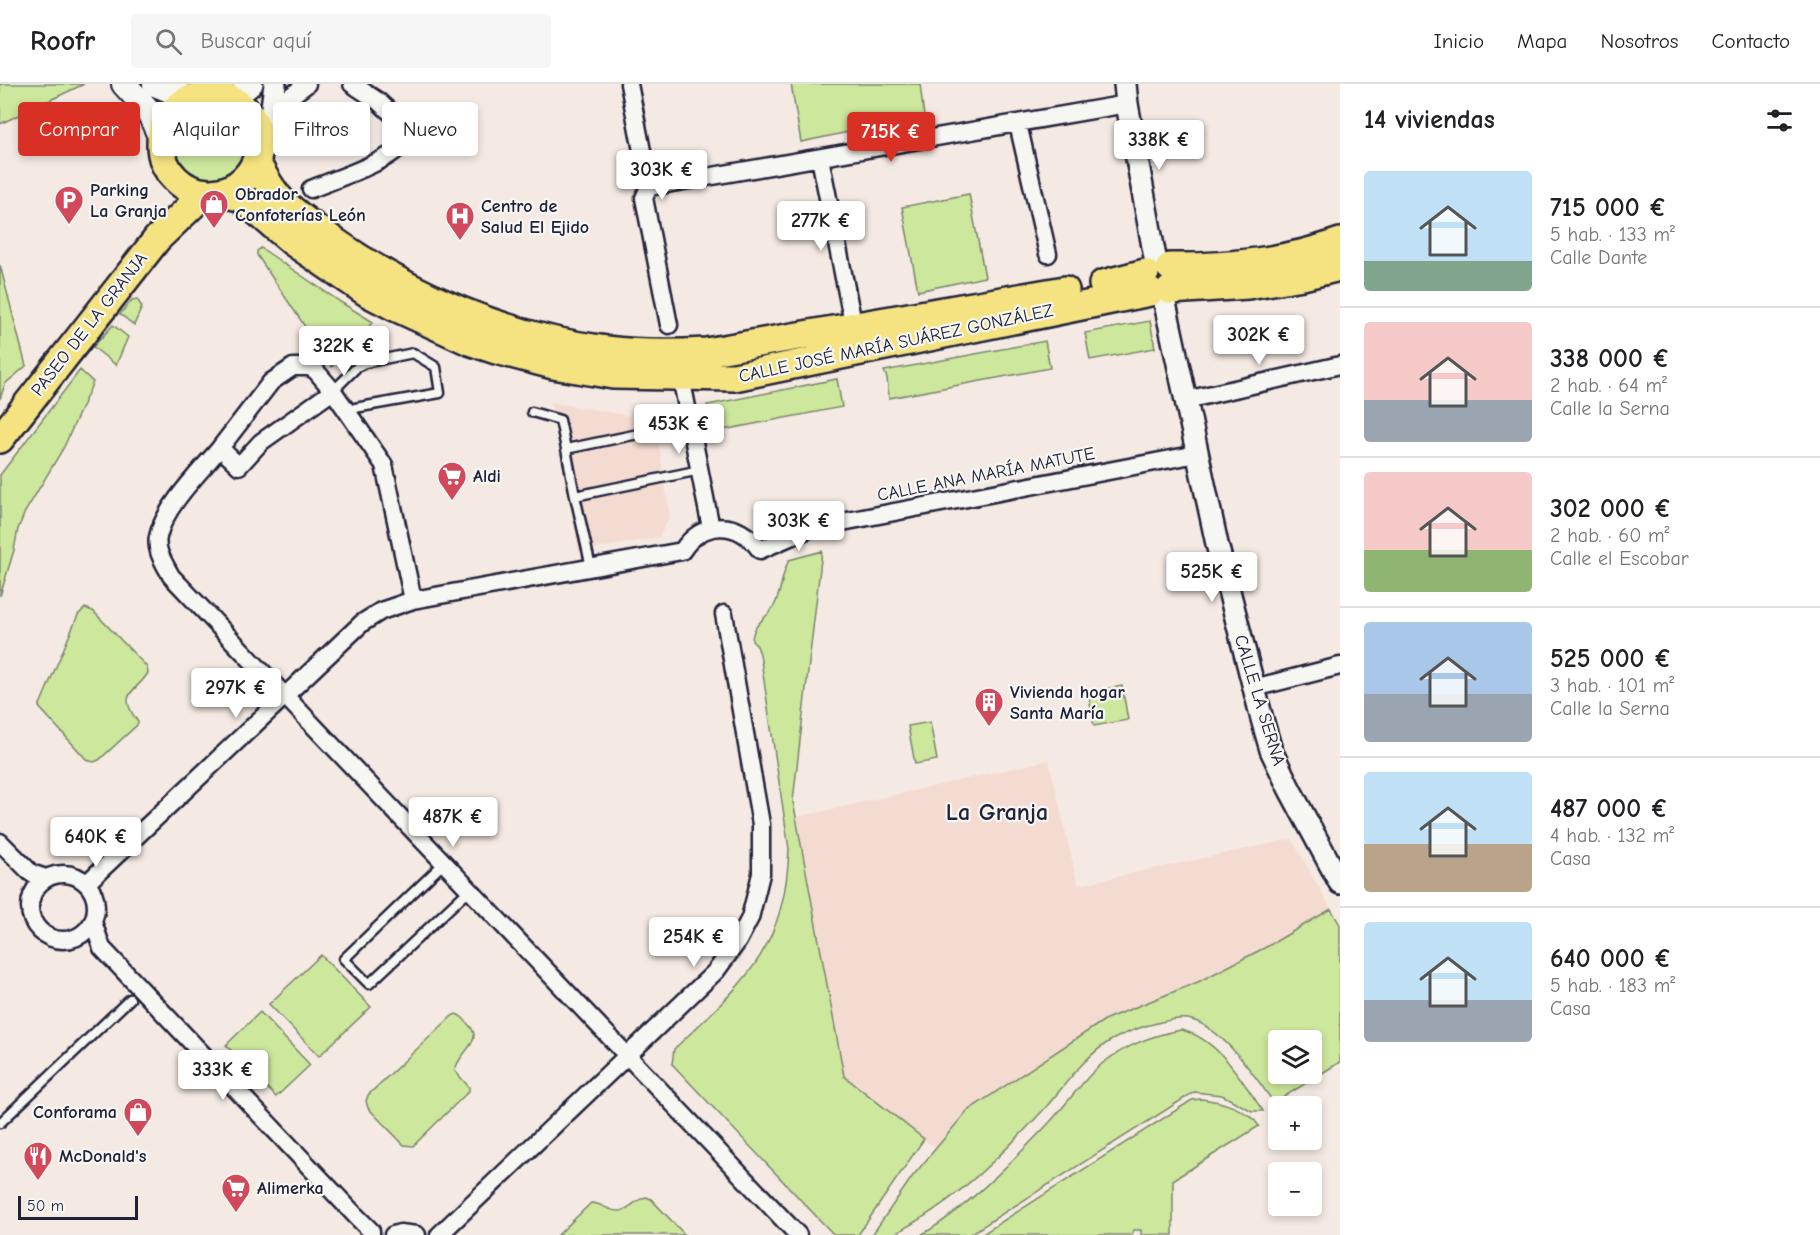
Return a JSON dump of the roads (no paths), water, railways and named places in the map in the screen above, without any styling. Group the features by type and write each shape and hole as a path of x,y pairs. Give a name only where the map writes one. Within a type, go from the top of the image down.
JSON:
{"main road":[{"path":"124,84 148,110 152,119"},
{"path":"155,84 190,99"},
{"path":"163,156 170,173 179,183 191,190 212,193 235,187 247,177 262,139 249,114 228,98 216,95 203,96 186,102"},
{"name":"CALLE JOSÉ MARÍA SUÁREZ GONZÁLEZ","path":"262,139 273,191 292,210 348,251 387,275 436,300 489,321 548,339 606,350 673,354 706,352 856,334 1119,281 1159,280"},
{"name":"PASEO DE LA GRANJA","path":"0,439 157,239 164,226 167,212 170,173"},
{"name":"CALLE JOSÉ MARÍA SUÁREZ GONZÁLEZ","path":"212,193 240,197 293,242 368,293 469,341 522,358 613,375 734,377 932,336 1159,280"},
{"name":"PASEO DE LA GRANJA","path":"157,239 212,193"},
{"path":"1159,280 1189,268 1300,254 1340,242"},
{"path":"1159,280 1248,285 1340,267"},
{"path":"783,367 800,350 856,334 909,330 932,336"}],"street":[{"path":"228,98 241,93 252,84"},
{"path":"262,139 275,84"},
{"path":"285,84 292,87 306,85"},
{"path":"311,189 378,162 397,151 404,141 403,124 378,100 351,84"},
{"path":"629,84 649,187 644,198 669,325"},
{"path":"262,139 284,101 306,85"},
{"path":"649,187 1018,124 1126,94"},
{"name":"CALLE LA SERNA","path":"1126,94 1159,280 1217,544 1254,688 1272,750 1301,813 1340,883"},
{"path":"1018,124 1048,254"},
{"path":"820,158 856,334"},
{"path":"1186,400 1340,365"},
{"path":"413,600 384,465 322,377 309,367 293,367 284,371 271,382 170,509 158,538 160,557 171,576 798,1235"},
{"path":"87,883 362,623 381,611 413,600 682,551 698,534 711,528 681,377"},
{"path":"220,448 239,466 261,442 333,391"},
{"name":"CALLE ANA MARÍA MATUTE","path":"711,528 723,527 736,530 746,535 760,550 811,528 1197,454"},
{"path":"439,1235 716,971 738,942 750,918 761,874 761,824 724,614"},
{"path":"1254,688 1340,666"},
{"path":"0,842 38,879"},
{"path":"57,873 67,873 87,883 93,890 96,912 86,932 66,940 55,939 40,931 29,909 30,899 38,879 57,873"},
{"path":"93,922 102,948"},
{"path":"77,937 102,948 376,1234"},
{"path":"393,1235 400,1233 417,1235"}],"lane":[{"path":"333,391 357,367 365,363 413,353 436,367 440,393 355,408 348,412"},
{"path":"532,412 560,420 591,567"},
{"path":"566,449 691,423"},
{"path":"575,496 700,470"},
{"path":"444,863 344,958 369,984 469,890"},
{"path":"0,1123 130,999"}],"place":[{"name":"Parking La Granja","path":"69,226"},
{"name":"Obrador Confoterías León","path":"214,230"},
{"name":"Centro de Salud El Ejido","path":"460,242"},
{"name":"Aldi","path":"452,502"},
{"name":"Vivienda hogar Santa María","path":"989,728"},
{"name":"Conforama","path":"138,1138"},
{"name":"McDonald's","path":"38,1182"},
{"name":"Alimerka","path":"236,1214"}],"district":[{"name":"La Granja","path":"997,812"}]}
